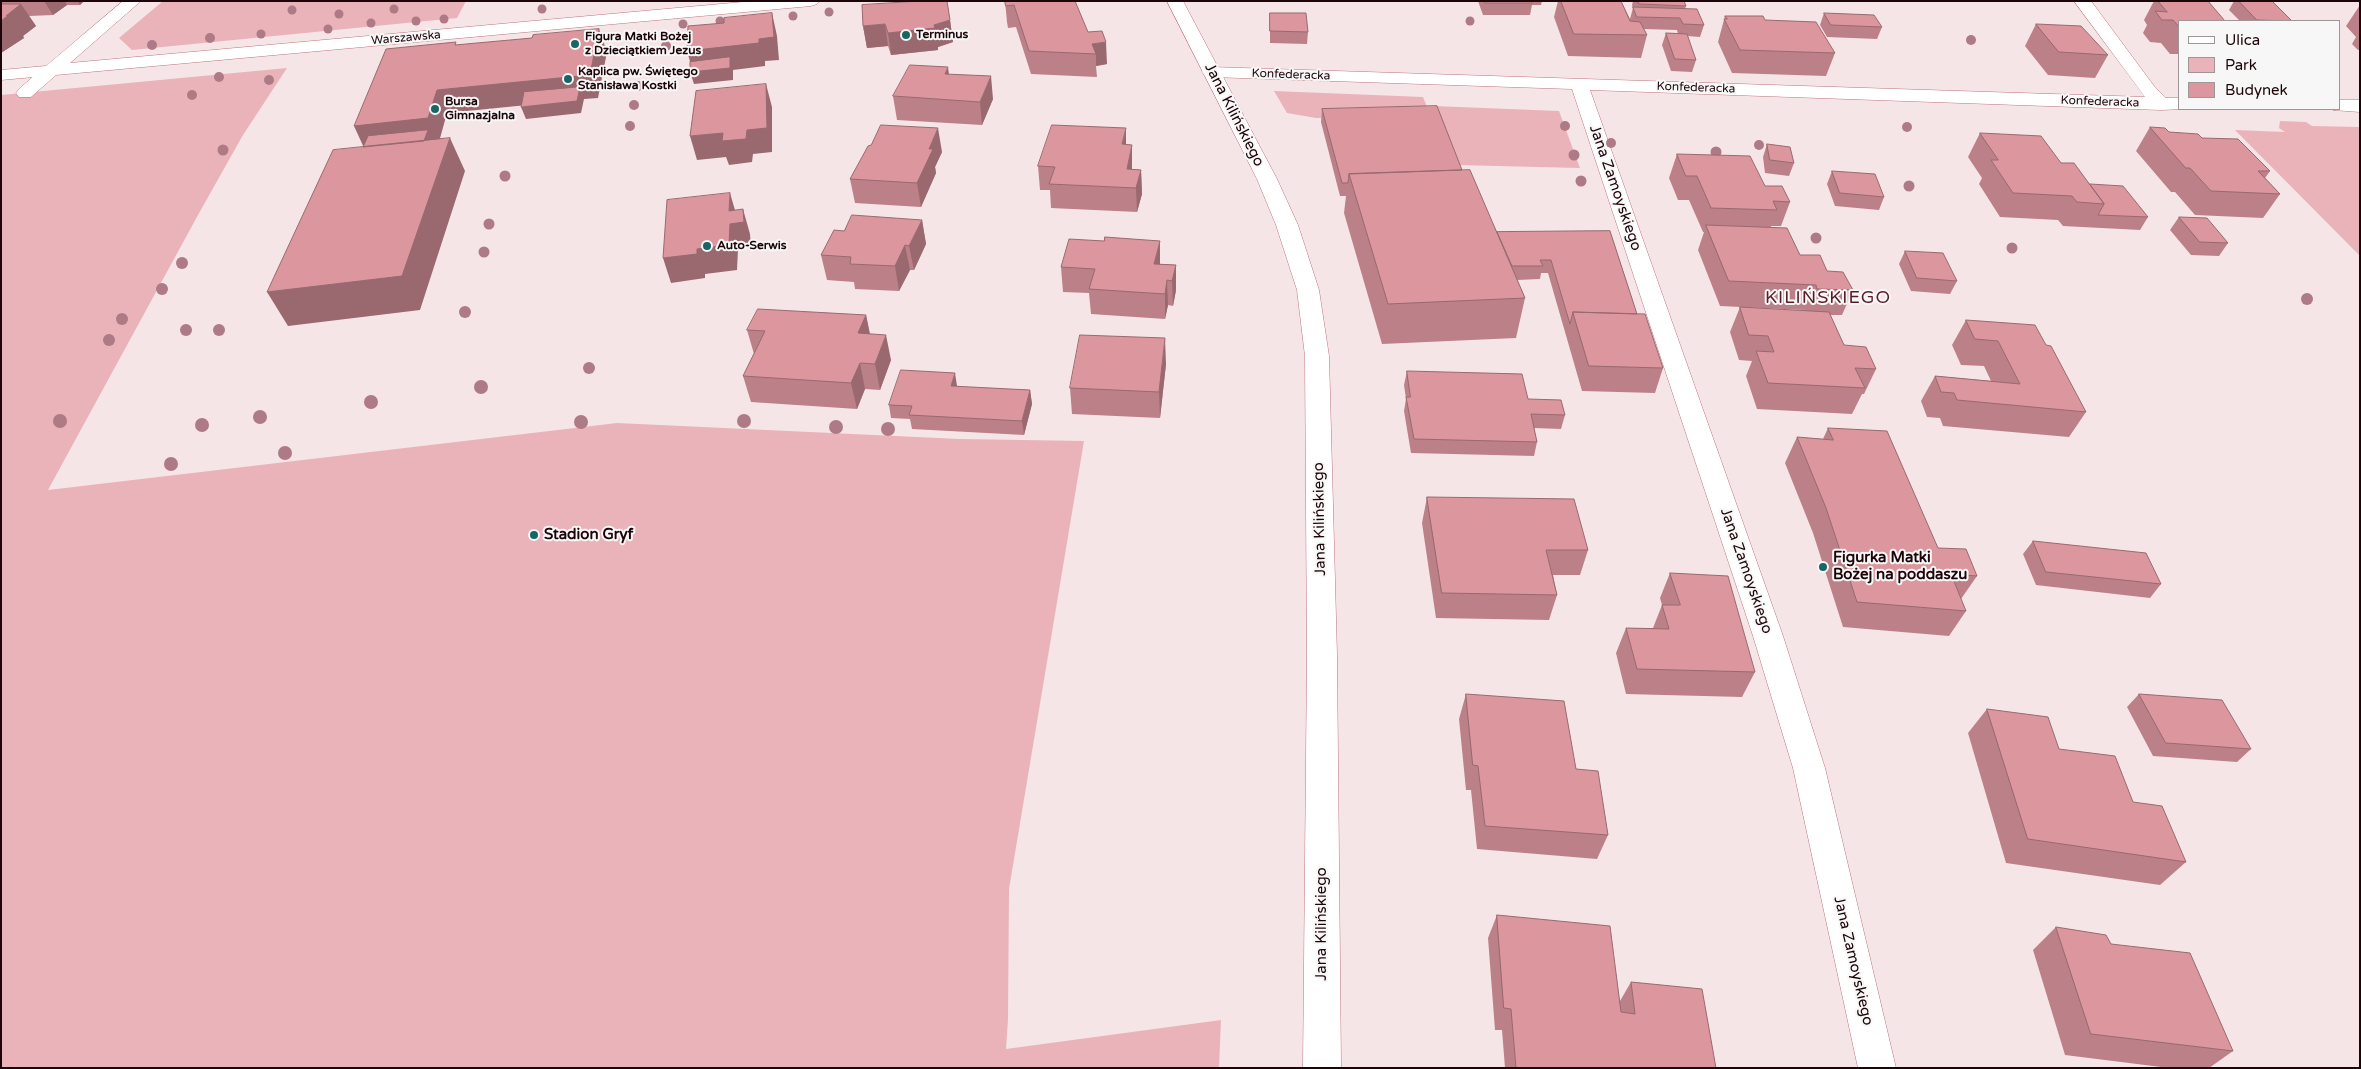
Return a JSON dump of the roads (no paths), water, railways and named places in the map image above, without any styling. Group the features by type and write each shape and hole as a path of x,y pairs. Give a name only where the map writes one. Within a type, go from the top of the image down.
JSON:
{"street":[{"path":"25,93 133,1"},
{"name":"Warszawska","path":"1,75 810,1"},
{"name":"Jana Kilińskiego","path":"1175,1 1267,179 1295,245 1308,290 1317,356 1322,656 1322,1068"},
{"path":"2082,1 2148,90 2161,104"},
{"name":"Konfederacka","path":"1211,72 2178,104"},
{"name":"Jana Zamoyskiego","path":"1579,84 1765,626 1809,768 1877,1068"},
{"path":"2341,106 2360,106"}],"place":[{"name":"Terminus","path":"906,35"},
{"name":"Figura Matki Bożej z Dzieciątkiem Jezus","path":"575,44"},
{"name":"Kaplica pw. Świętego Stanisława Kostki","path":"568,79"},
{"name":"Bursa Gimnazjalna","path":"435,109"},
{"name":"Auto-Serwis","path":"707,246"},
{"name":"Stadion Gryf","path":"534,535"},
{"name":"Figurka Matki Bożej na poddaszu","path":"1823,567"}],"district":[{"name":"KILIŃSKIEGO","path":"1828,298"}]}
